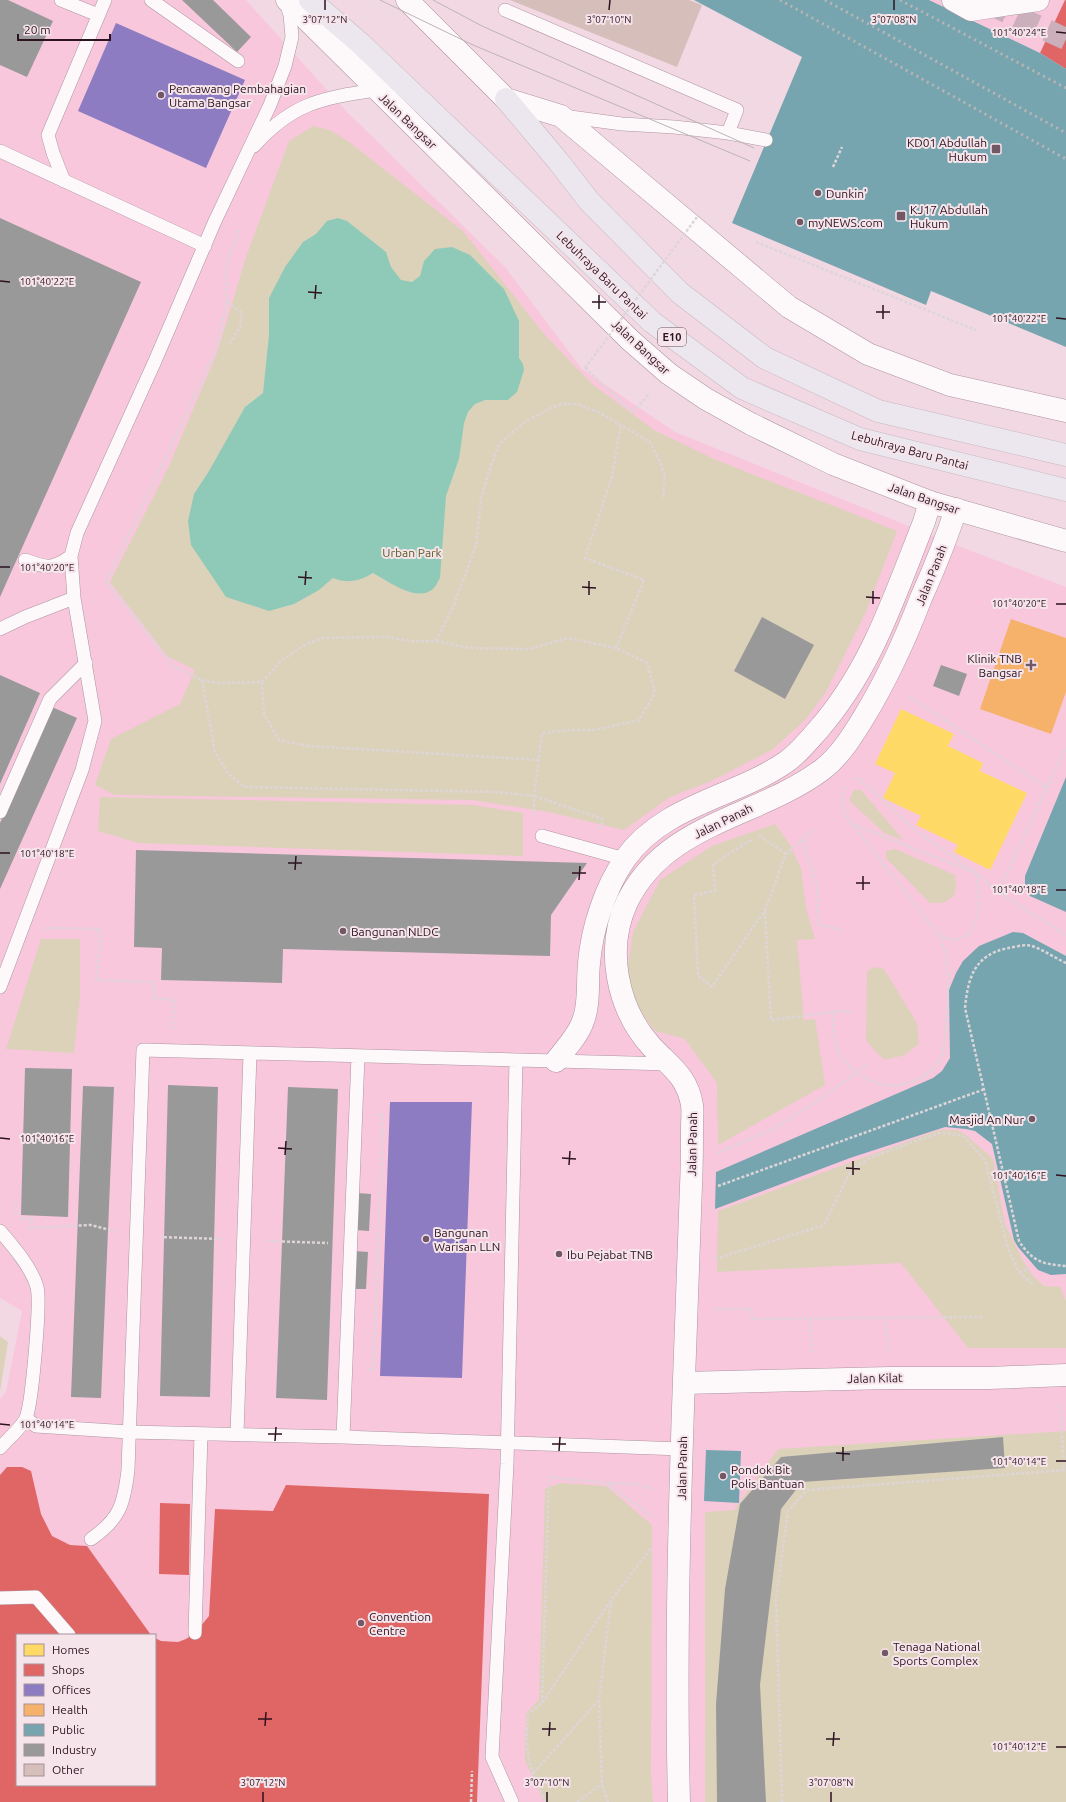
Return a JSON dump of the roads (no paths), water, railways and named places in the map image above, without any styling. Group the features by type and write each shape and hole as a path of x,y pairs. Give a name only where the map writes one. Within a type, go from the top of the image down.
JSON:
{"highway":[{"name":"Lebuhraya Baru Pantai","path":"310,0 361,44 652,322 742,388 860,439 1066,490"},
{"path":"506,99 558,161 589,201 680,293 765,358 878,411 1066,455"}],"street":[{"name":"Jalan Bangsar","path":"286,0 630,340 668,374 706,399 751,424 833,464 930,502 1066,541"},
{"path":"406,0 506,99 561,116 789,307 861,350 950,385 1066,410"},
{"path":"953,0 971,10 1038,0"},
{"name":"Jalan Panah","path":"556,1061 584,1021 589,957 594,933 607,894 625,859 646,836 666,820 685,809 733,789 786,762 833,712 856,678 876,642 924,522 930,502"},
{"name":"Jalan Panah","path":"679,1802 678,1631 686,1309 692,1155 692,1105 684,1082 672,1064 653,1048 637,1029 626,1006 618,982 615,957 618,932 625,907 636,885 652,865 670,849 699,832 792,788 825,767 850,739 897,658 949,531 956,510"},
{"path":"685,809 699,832"},
{"name":"Jalan Kilat","path":"684,1383 813,1379 989,1378 1066,1375"}],"lane":[{"path":"61,0 98,15"},
{"path":"64,180 53,153 48,135 105,0"},
{"path":"151,0 238,61"},
{"path":"0,987 82,770 95,721 74,598 71,556 77,533 245,156 270,105 289,54 292,26 286,0"},
{"path":"505,10 737,110 728,133"},
{"path":"245,156 274,125 303,106 335,96 376,90"},
{"path":"561,116 622,124 674,127 728,133 766,140"},
{"path":"0,151 205,246"},
{"path":"25,560 41,566 58,566 71,556"},
{"path":"0,629 25,617 74,598"},
{"path":"0,812 50,699 86,663"},
{"path":"542,836 625,859"},
{"path":"91,1539 106,1528 116,1518 126,1492 143,1050 672,1064"},
{"path":"236,1434 250,1054"},
{"path":"343,1437 347,1369 358,1056"},
{"path":"512,1802 492,1757 507,1464 506,1444 516,1060"},
{"path":"0,1231 12,1244 31,1274 37,1287 38,1304 32,1386 26,1418 0,1448"},
{"path":"26,1418 36,1426 129,1432 343,1437 506,1444 682,1449"},
{"path":"195,1633 201,1434"},
{"path":"0,1598 36,1597 68,1634"}],"tunnel":[{"path":"987,3 1066,39"}],"tram line":[{"path":"380,0 473,45 750,161"},
{"path":"433,0 482,26 754,148"}],"railway":[{"path":"780,0 1066,159"},
{"path":"825,0 1066,133"},
{"path":"900,0 1066,88"}],"place":[{"name":"Pencawang Pembahagian Utama Bangsar","path":"161,95"},
{"name":"KD01 Abdullah Hukum","path":"996,149"},
{"name":"Dunkin'","path":"818,193"},
{"name":"KJ17 Abdullah Hukum","path":"901,216"},
{"name":"myNEWS.com","path":"800,222"},
{"name":"Klinik TNB Bangsar","path":"1031,665"},
{"name":"Bangunan NLDC","path":"343,931"},
{"name":"Masjid An Nur","path":"1032,1119"},
{"name":"Bangunan Warisan LLN","path":"426,1239"},
{"name":"Ibu Pejabat TNB","path":"559,1254"},
{"name":"Pondok Bit Polis Bantuan","path":"723,1476"},
{"name":"Convention Centre","path":"361,1623"},
{"name":"Tenaga National Sports Complex","path":"885,1653"}],"park label":[{"name":"Urban Park","path":"412,552"}]}
